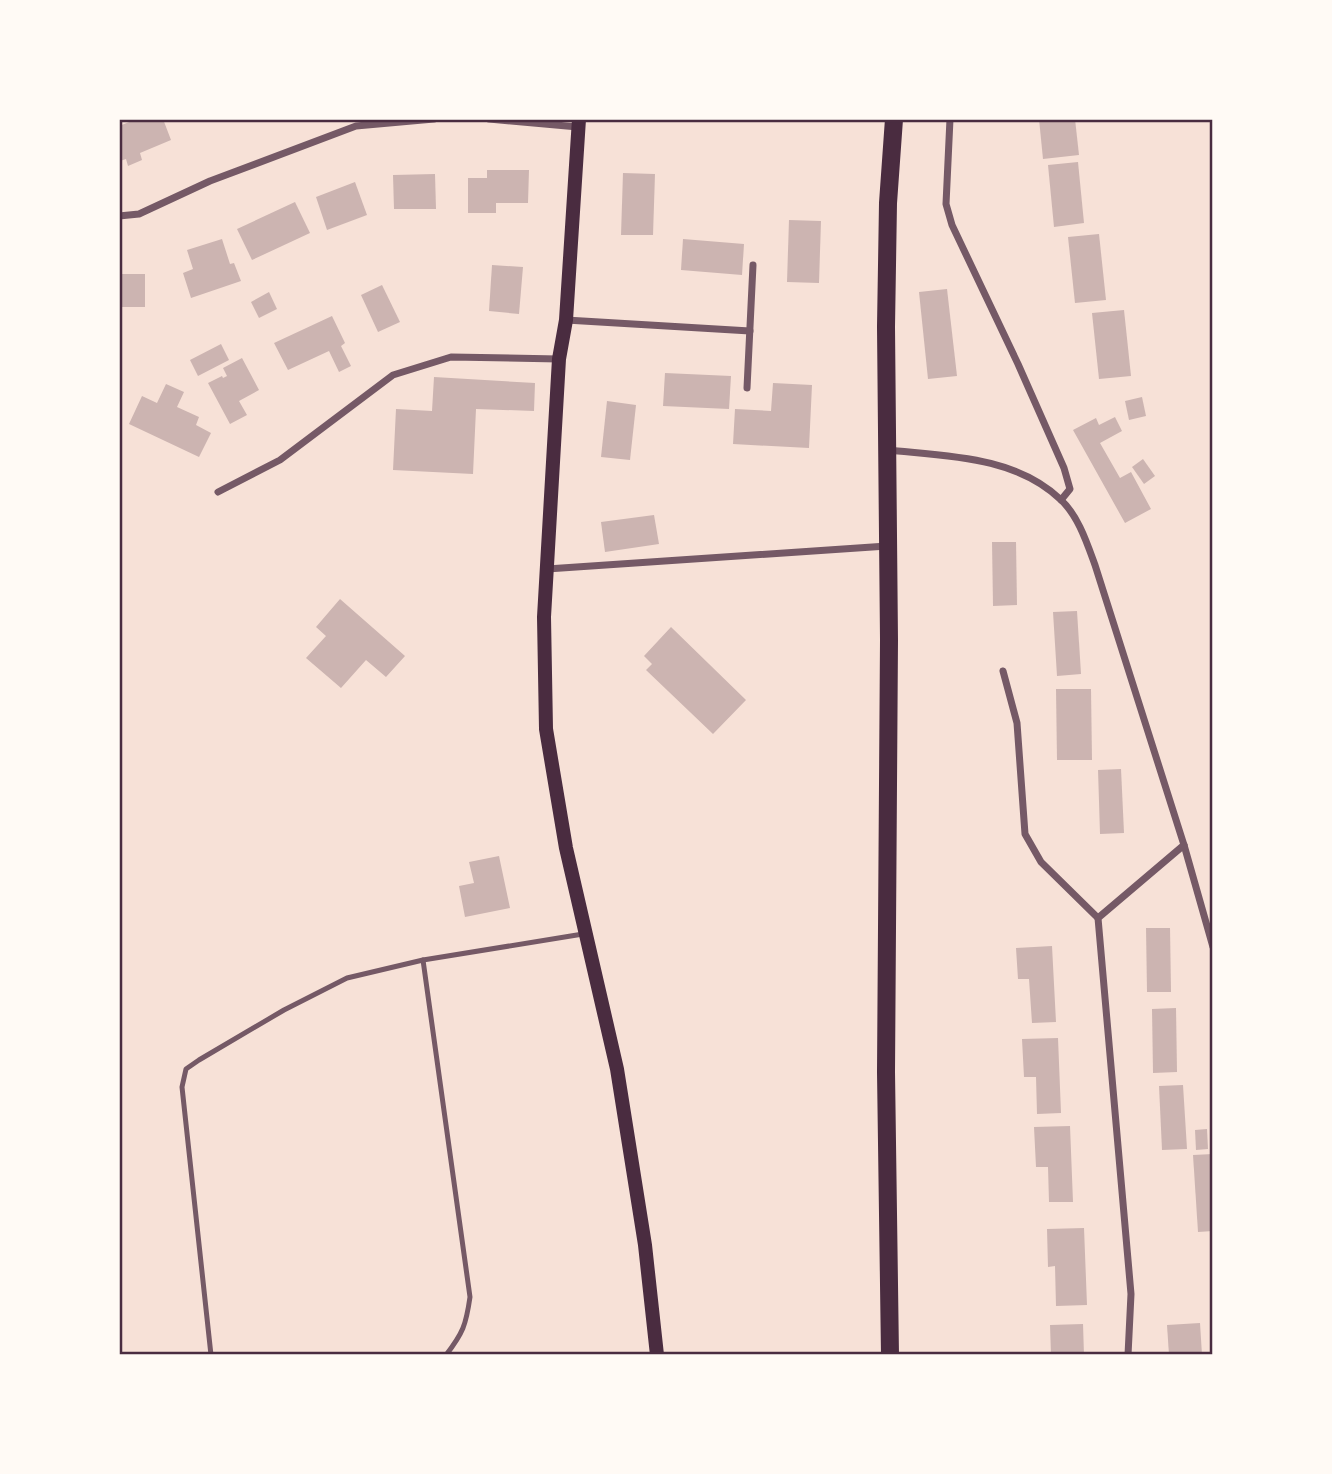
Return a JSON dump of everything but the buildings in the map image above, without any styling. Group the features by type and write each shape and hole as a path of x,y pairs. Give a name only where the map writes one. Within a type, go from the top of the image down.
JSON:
{"highway":[{"path":"890,1355 886,1072 889,640 886,327 894,119"}],"main road":[{"path":"578,123 566,320 559,359 544,617 547,729 566,848 617,1069 645,1245 657,1355"}],"street":[{"path":"119,216 139,214 209,181 356,126 433,119"},
{"path":"489,119 578,123"},
{"path":"950,119 946,204 952,225 1064,468 1070,489 1061,500"},
{"path":"747,388 753,265"},
{"path":"566,320 750,331"},
{"path":"218,492 280,460 393,374 451,357 559,359"},
{"path":"888,450 995,463 1034,480 1061,500 1083,531 1184,845 1213,947"},
{"path":"547,569 888,546"},
{"path":"1003,671 1017,723 1025,834 1041,862 1098,918 1130,1294 1128,1355"},
{"path":"1098,918 1184,845"}],"lane":[{"path":"211,1355 181,1087 186,1069 284,1010 347,978 424,960 586,934"},
{"path":"424,960 470,1297 468,1315 461,1335 446,1355"}]}
